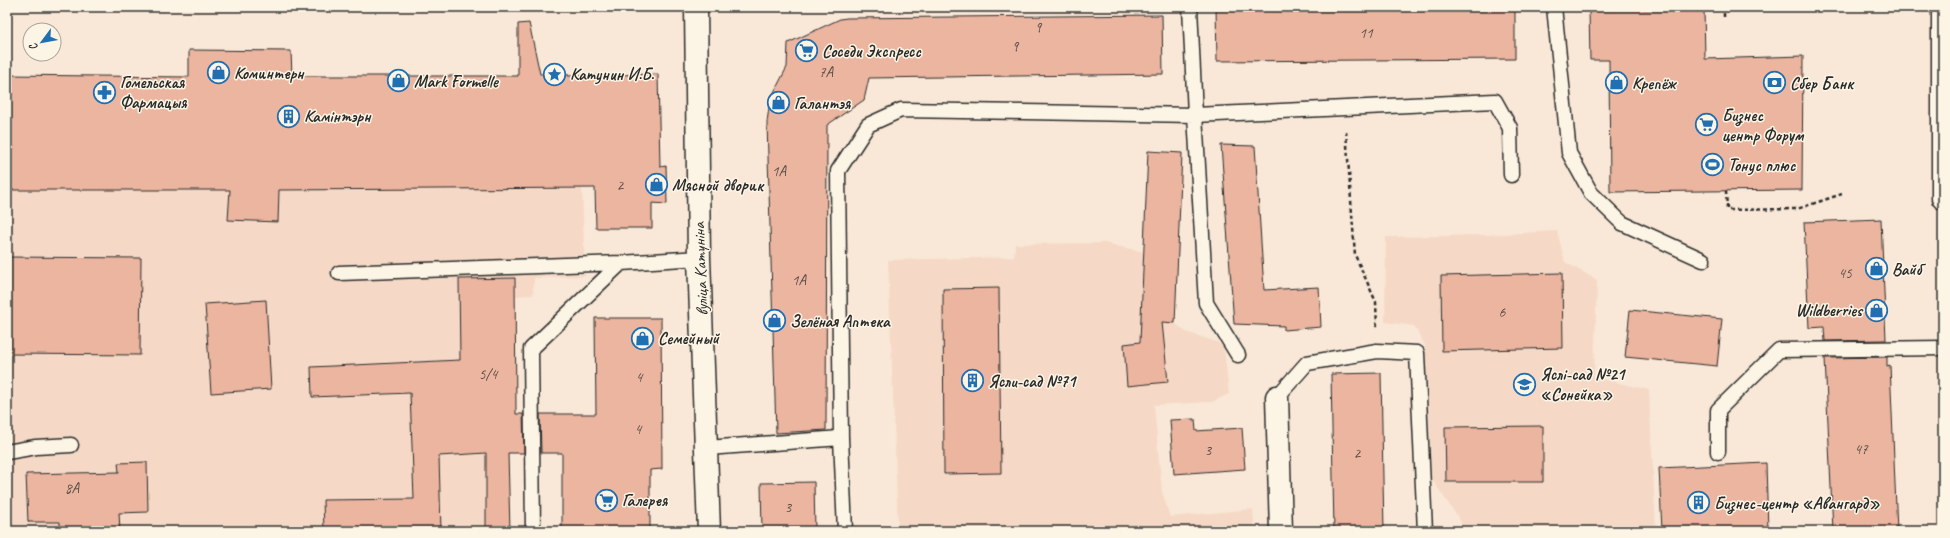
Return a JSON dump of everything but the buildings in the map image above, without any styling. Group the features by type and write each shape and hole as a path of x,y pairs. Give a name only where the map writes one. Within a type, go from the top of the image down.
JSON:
{"street":[{"name":"вуліца Катуніна","path":"696,7 699,258 709,531"},
{"path":"1943,7 1943,198"},
{"path":"1277,397 1281,531"}],"lane":[{"path":"1190,7 1206,304 1238,355"},
{"path":"1554,7 1569,153 1591,193 1622,223 1703,260"},
{"path":"845,531 841,438 838,171 868,125 902,110 1195,115 1495,101 1510,128 1511,175"},
{"path":"340,273 621,263 699,258"},
{"path":"534,531 531,349 621,263"},
{"path":"1718,452 1718,410 1778,350 1943,348"},
{"path":"1277,397 1307,363 1377,351 1417,353 1425,531"},
{"path":"707,448 841,438"},
{"path":"7,452 36,446 71,445"}],"path":[{"path":"1724,7 1724,17"},
{"path":"1344,108 1355,256 1376,302 1377,351"},
{"path":"1726,191 1727,210 1797,209 1842,194"}],"shaded area":[{"name":"Коминтерн","path":"189,50 291,51 292,76 518,76 540,74 569,155 581,155 585,276 534,278 533,295 515,296 517,453 508,453 510,531 7,531 7,75 189,77"},
{"name":"Яслі-сад №21 «Сонейка»","path":"1557,231 1565,262 1597,280 1594,377 1649,390 1656,531 1462,531 1461,522 1431,478 1425,345 1414,326 1385,322 1386,237 1485,235"},
{"path":"1105,243 1144,252 1141,321 1175,323 1186,332 1217,342 1224,347 1229,394 1212,402 1154,405 1162,491 1170,517 1253,509 1255,531 898,531 888,260 1014,257 1015,244"}],"place":[{"name":"Соседи Экспресс","path":"806,51"},
{"name":"Коминтерн","path":"218,73"},
{"name":"Катунин И.Б.","path":"555,74"},
{"name":"Mark Formelle","path":"399,81"},
{"name":"Крепёж","path":"1617,83"},
{"name":"Сбер Банк","path":"1775,83"},
{"name":"Гомельская Фармацыя","path":"104,92"},
{"name":"Галантэя","path":"778,103"},
{"name":"Камінтэрн","path":"288,116"},
{"name":"Бизнес центр Форум","path":"1706,125"},
{"name":"Тонус плюс","path":"1712,165"},
{"name":"Мясной дворик","path":"656,185"},
{"name":"Вайб","path":"1877,269"},
{"name":"Wildberries","path":"1877,310"},
{"name":"Зелёная Аптека","path":"775,321"},
{"name":"Семейный","path":"642,338"},
{"name":"Ясли-сад №71","path":"972,381"},
{"name":"Яслі-сад №21 «Сонейка»","path":"1524,384"},
{"name":"Галерея","path":"606,500"},
{"name":"Бизнес-центр «Авангард»","path":"1698,503"}]}
